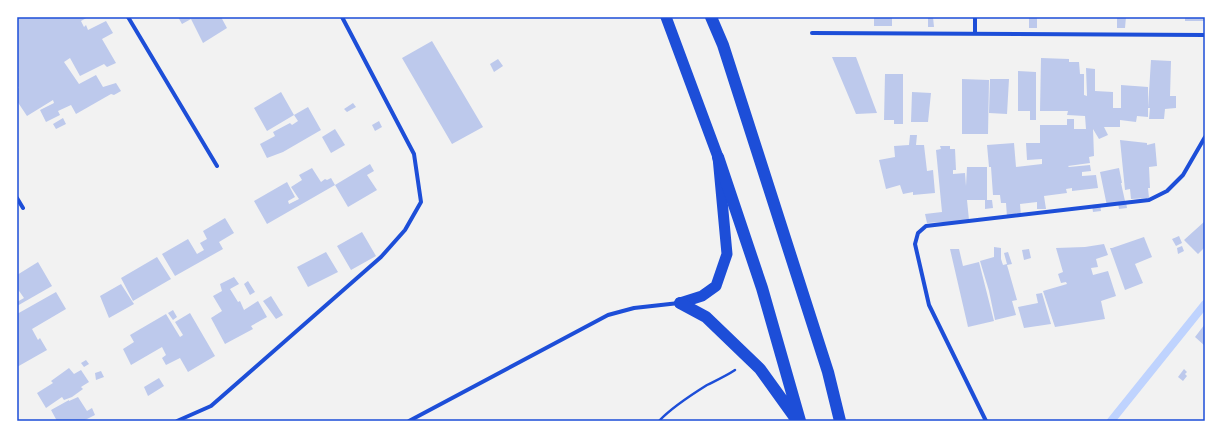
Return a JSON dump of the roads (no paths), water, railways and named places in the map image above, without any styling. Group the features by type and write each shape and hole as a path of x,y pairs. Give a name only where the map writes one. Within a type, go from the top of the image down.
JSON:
{"highway":[{"path":"666,17 718,156 762,288 798,421"},
{"path":"711,17 723,45 825,364 840,421"},
{"path":"680,304 702,296 716,286 727,254 718,156"},
{"path":"680,304 706,317 751,360 760,369 798,421"}],"street":[{"path":"128,17 217,166"},
{"path":"177,421 211,406 381,257 405,230 421,202 414,154 342,17"},
{"path":"975,17 975,34"},
{"path":"812,33 1205,35"},
{"path":"986,421 929,305 915,244 918,233 926,226 1149,200 1167,191 1183,175 1205,137"},
{"path":"17,198 23,208"},
{"path":"409,421 608,315 634,308 680,304"}],"waterway":[{"path":"1111,421 1205,304"}]}
